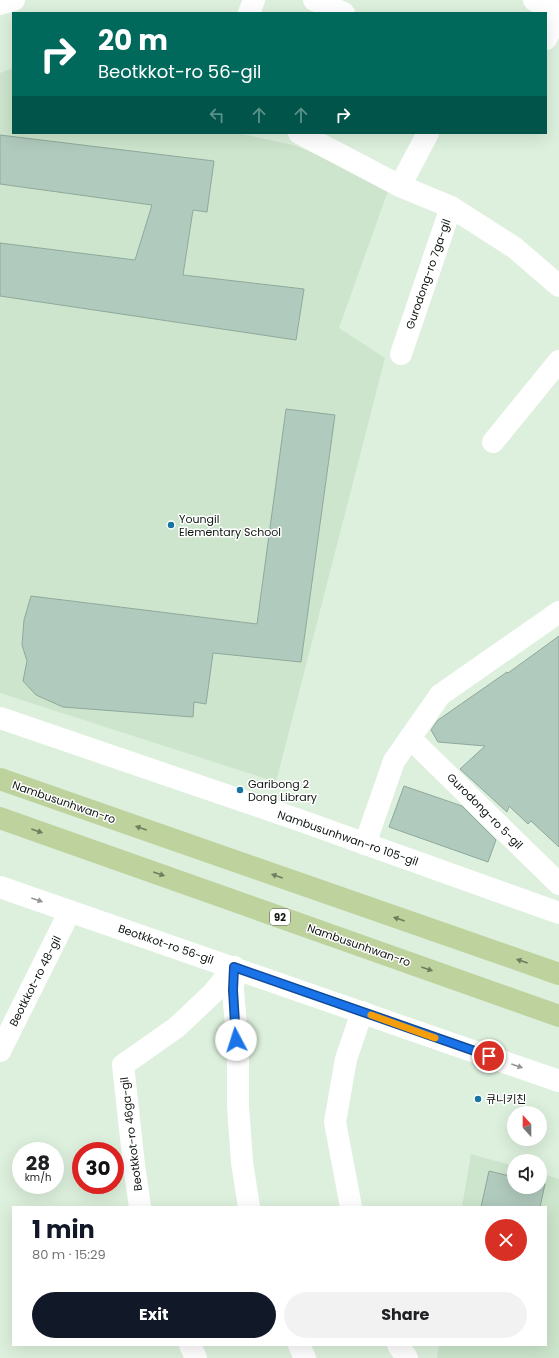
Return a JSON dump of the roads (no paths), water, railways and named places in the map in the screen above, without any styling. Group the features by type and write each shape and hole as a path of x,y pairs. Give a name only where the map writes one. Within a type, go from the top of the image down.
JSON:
{"main road":[{"name":"Nambusunhwan-ro","path":"0,779 559,974"},
{"name":"Nambusunhwan-ro","path":"0,818 559,1016"}],"street":[{"path":"0,4 14,0"},
{"path":"249,12 254,0"},
{"path":"314,0 342,12"},
{"path":"534,0 559,14 547,37"},
{"path":"301,134 400,186 451,208"},
{"path":"400,186 427,134"},
{"name":"Gurodong-ro 7ga-gil","path":"401,354 451,208 516,248 559,286"},
{"path":"493,442 559,361"},
{"path":"365,844 394,761 440,695 559,612"},
{"name":"Nambusunhwan-ro 105-gil","path":"0,718 365,844 559,913"},
{"name":"Gurodong-ro 5-gil","path":"410,738 559,884"},
{"name":"Beotkkot-ro 56-gil","path":"0,887 559,1081"},
{"name":"Beotkkot-ro 48-gil","path":"0,1051 70,911"},
{"path":"234,967 233,990 238,1052 238,1106 242,1162 249,1206"},
{"name":"Beotkkot-ro 46ga-gil","path":"140,1206 123,1066 177,1027 212,993 234,967"},
{"path":"351,1206 335,1122 346,1059 362,1012"},
{"path":"190,1346 196,1358"},
{"path":"299,1346 304,1358"},
{"path":"399,1346 407,1358"}],"place":[{"name":"Youngil Elementary School","path":"171,525"},
{"name":"Garibong 2 Dong Library","path":"240,790"},
{"name":"큐니키친","path":"478,1099"}]}
